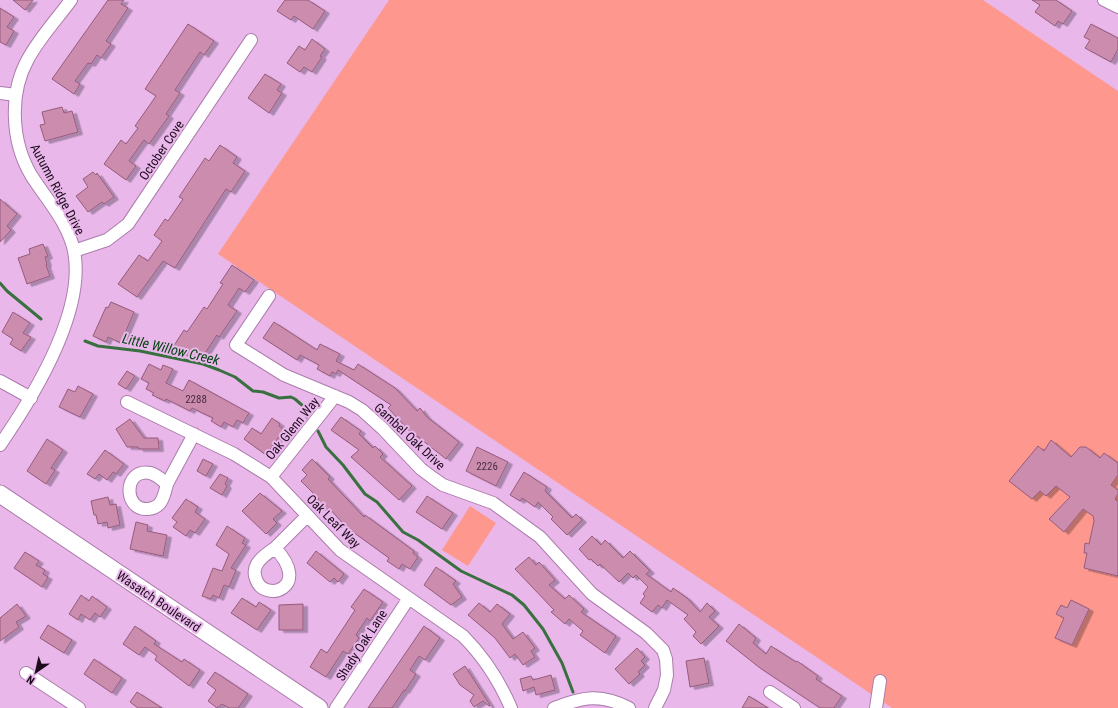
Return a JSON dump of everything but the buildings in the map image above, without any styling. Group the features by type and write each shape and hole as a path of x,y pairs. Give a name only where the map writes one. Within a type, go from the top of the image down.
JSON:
{"main road":[{"name":"Wasatch Boulevard","path":"0,494 319,708"}],"street":[{"name":"Autumn Ridge Drive","path":"0,445 31,398 65,325 73,302 75,277 74,251 66,230 21,156 17,136 16,95 20,77 33,50 71,0"},
{"path":"1104,0 1118,7"},
{"name":"October Cove","path":"74,251 107,240 128,224 251,40"},
{"path":"0,93 16,95"},
{"name":"Gambel Oak Drive","path":"269,296 236,345 284,375 349,402 373,418 421,469 444,485 493,503 519,520 552,550 592,594 646,633 657,643 666,659 667,675 664,690 655,708"},
{"path":"0,381 31,398"},
{"name":"Oak Glenn Way","path":"271,477 335,396"},
{"name":"Oak Leaf Way","path":"128,402 234,454 271,477 340,550 463,636 480,653 496,677 511,708"},
{"path":"167,484 194,434"},
{"path":"275,548 307,516"},
{"name":"Shady Oak Lane","path":"336,708 409,598"},
{"path":"26,673 79,708"},
{"path":"876,708 880,681"},
{"path":"770,692 793,708"},
{"path":"554,708 580,699 594,697 608,698 629,708"}],"shaded area":[{"path":"389,0 983,0 1118,91 1118,708 892,708 218,254"},
{"path":"470,506 496,523 468,566 442,550"}],"waterway":[{"name":"Little Willow Creek","path":"0,283 7,291 41,319"},
{"name":"Little Willow Creek","path":"85,341 98,346 140,351 203,364 235,377 253,391 263,392 279,398 291,397 295,399 303,406 307,417"},
{"name":"Little Willow Creek","path":"318,431 326,447 343,465 365,494 377,502 403,532 418,540 461,571 512,595 524,605 543,629 562,663 573,692"}]}
